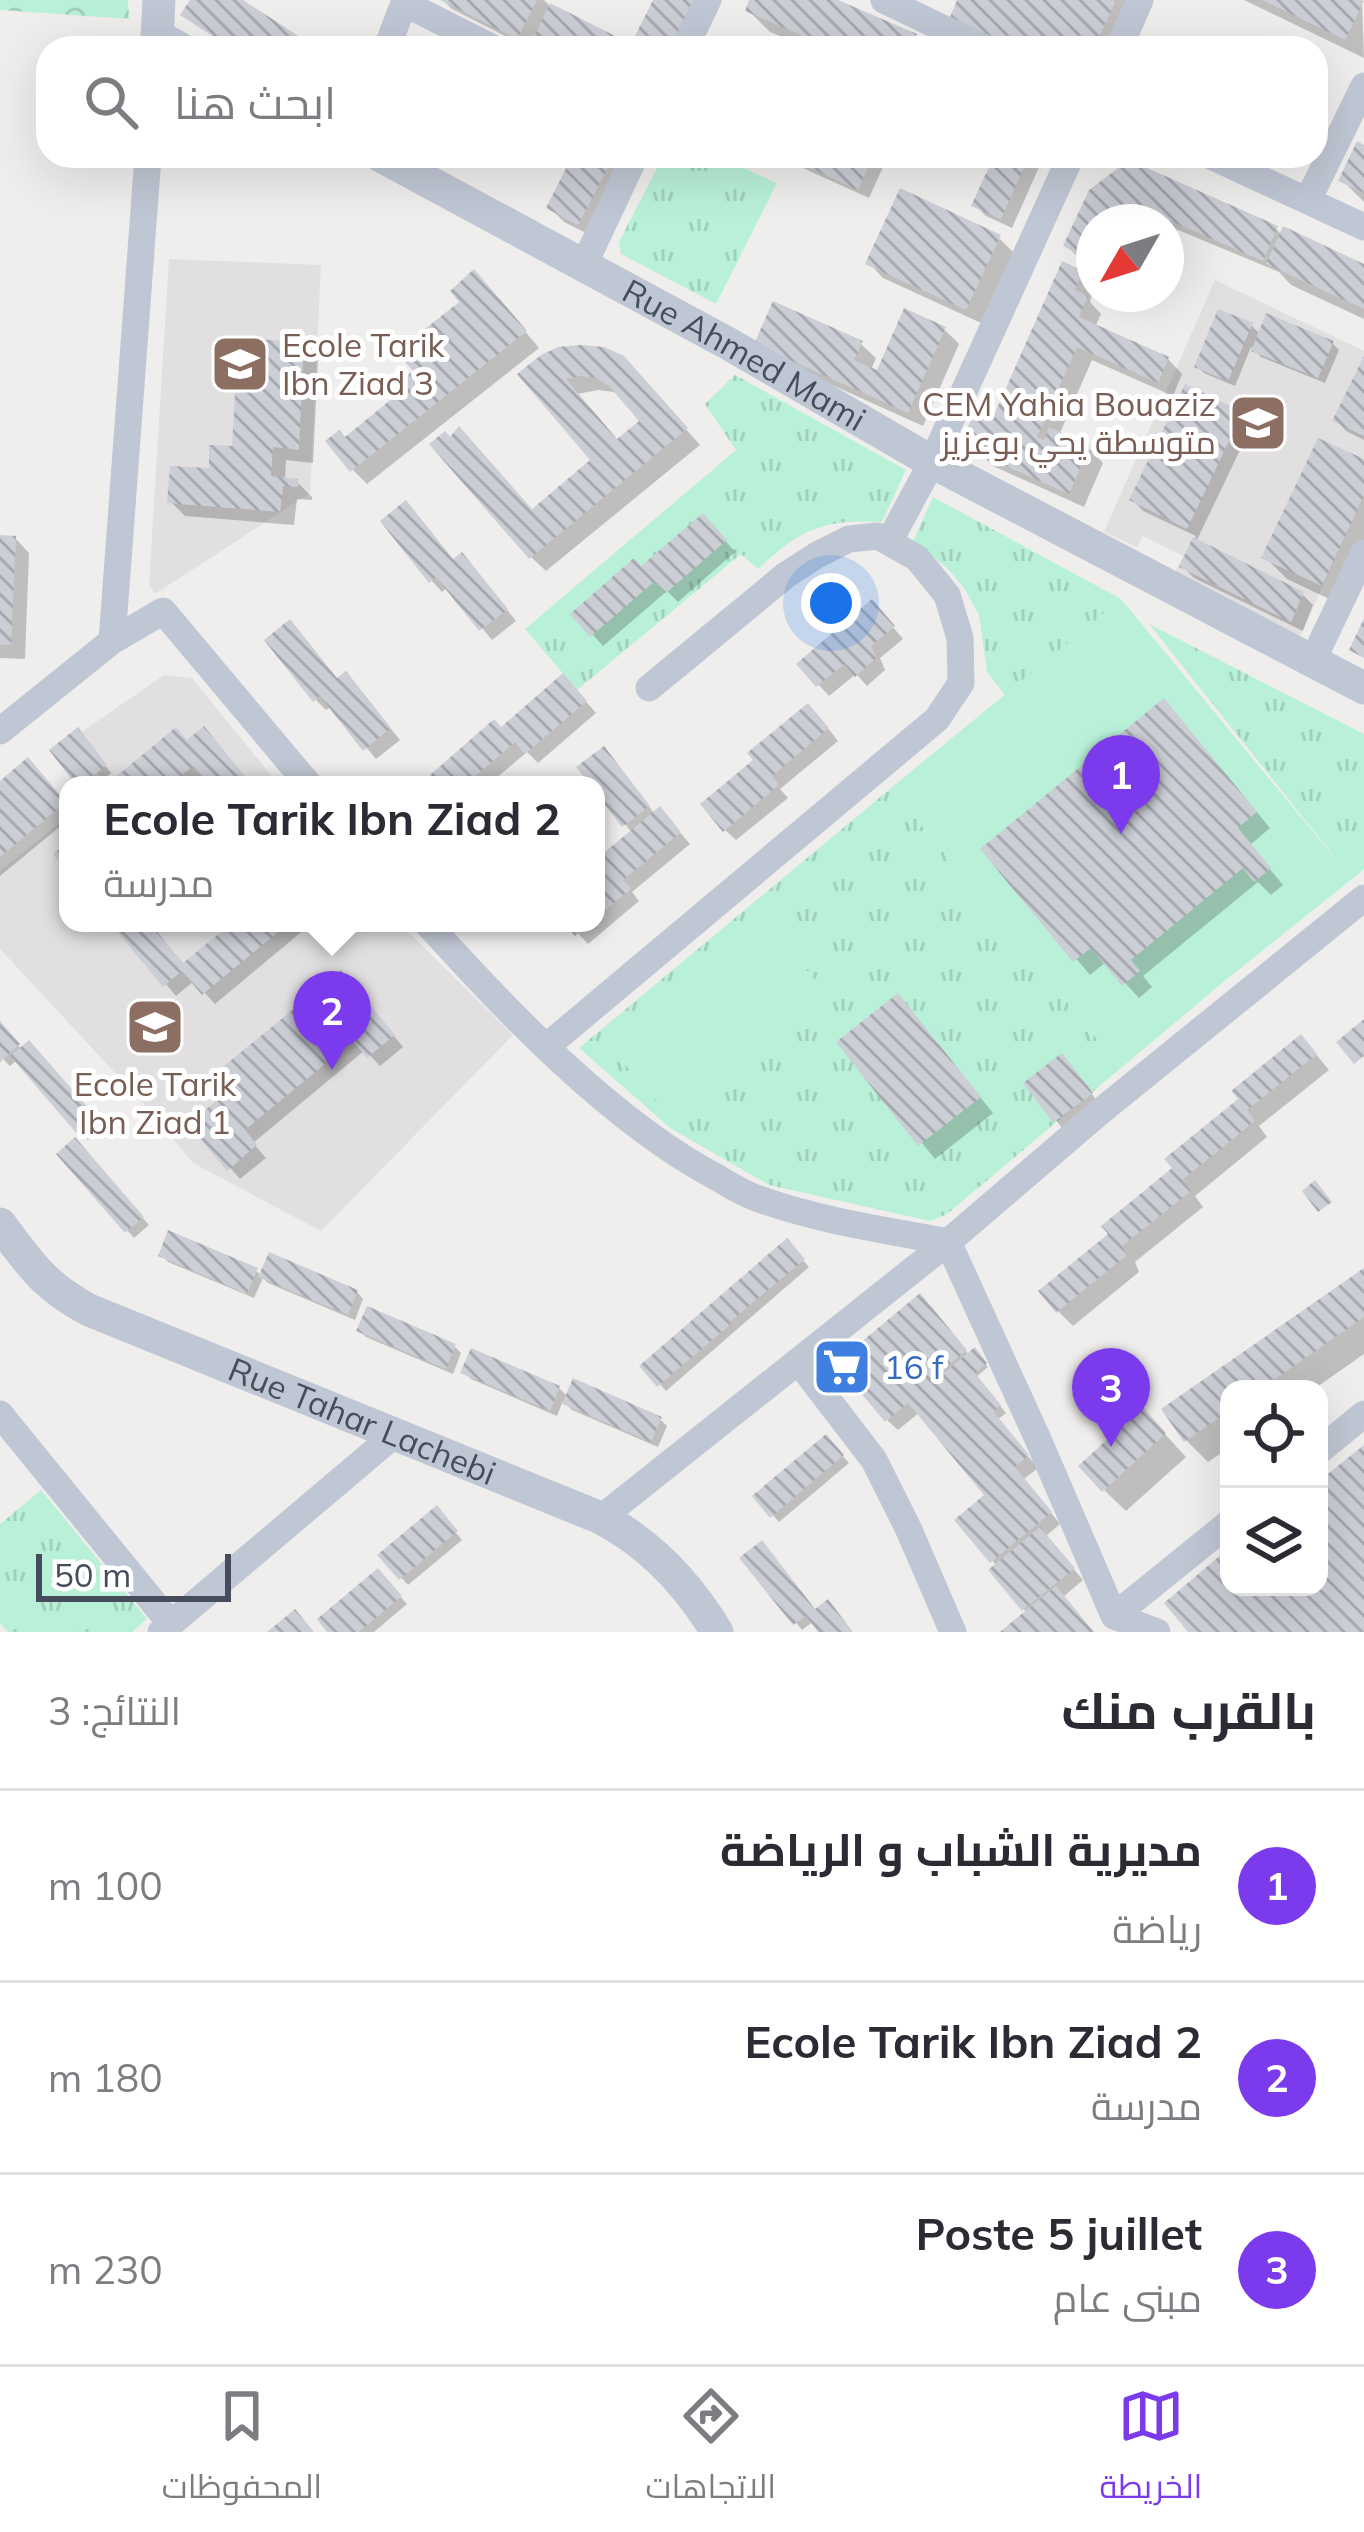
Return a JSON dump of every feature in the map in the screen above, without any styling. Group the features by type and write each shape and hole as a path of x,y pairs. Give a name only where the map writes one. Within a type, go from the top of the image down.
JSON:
{"street":[{"path":"159,0 163,36"},
{"path":"691,36 708,0"},
{"path":"884,0 928,9 967,36"},
{"path":"1124,36 1140,0"},
{"path":"392,36 405,1 471,36"},
{"path":"1328,159 1364,86"},
{"path":"112,641 147,168"},
{"name":"Rue Ahmed Mami","path":"403,168 729,344 932,462 1364,688"},
{"path":"584,267 629,168"},
{"path":"890,540 932,462 1066,168"},
{"path":"1237,168 1364,227"},
{"path":"1308,200 1324,168"},
{"path":"547,1046 937,719 961,683 960,638 947,596 917,558 878,536 849,538 769,589 650,688"},
{"path":"1312,662 1364,553"},
{"path":"0,731 112,641 163,611 301,776"},
{"path":"602,1518 948,1242 1364,898"},
{"path":"435,932 547,1046 679,1158 755,1198 840,1222 948,1242"},
{"name":"Rue Tahar Lachebi","path":"0,1224 59,1294 88,1310 602,1518 637,1538 682,1583 717,1632"},
{"path":"948,1242 1114,1616 1157,1632"},
{"path":"799,1361 874,1460 953,1632"},
{"path":"0,1414 166,1628 394,1435"},
{"path":"1328,1443 1364,1414"},
{"path":"628,1497 625,1514 637,1538"},
{"path":"1114,1616 1220,1530"}],"shaded area":[{"name":"Ecole Tarik Ibn Ziad 3","path":"169,259 321,265 310,493 155,594 149,585"},
{"name":"CEM Yahia Bouaziz متوسطة يحي بوعزيز","path":"1215,280 1364,351 1364,495 1300,636 1173,577 1183,556 1143,536 1137,547 1104,532"},
{"path":"164,675 192,678 272,776 100,776 70,740"},
{"path":"59,823 59,932 408,932 513,1035 321,1231 193,1163 0,949 0,871"}],"green space":[{"path":"0,0 128,0 129,19 0,10"},
{"path":"657,168 744,168 777,183 716,304 621,254 619,242"},
{"path":"735,375 906,470 882,522 844,522 814,529 758,569 741,554 577,690 525,629 736,450 705,404"},
{"path":"933,497 1121,599 1005,695 987,672 979,615 964,588 913,541"},
{"path":"1121,599 1352,879 1121,1068 891,788"},
{"path":"1149,624 1364,734 1364,869 1352,879"},
{"path":"891,788 1121,1068 947,1214 930,1221 769,1185 670,1128 579,1048"},
{"path":"760,915 821,987 671,1117 608,1045"},
{"path":"41,1490 147,1619 132,1632 8,1632 0,1623 0,1524"}],"building":[{"path":"190,0 243,0 298,36 212,36 180,15"},
{"path":"440,0 537,0 519,36"},
{"path":"653,0 697,0 679,36 635,36"},
{"path":"749,0 838,0 917,34 804,36 745,11"},
{"path":"957,0 1116,0 1100,36 991,36 950,17"},
{"path":"1262,0 1361,0 1364,1 1345,40"},
{"path":"550,3 615,36 534,36"},
{"path":"1357,141 1364,145 1364,193 1338,181"},
{"path":"566,168 608,168 578,225 546,208"},
{"path":"810,168 868,168 858,190"},
{"path":"988,168 1024,168 1001,219 971,206"},
{"path":"1118,168 1147,168 1278,226 1263,261 1184,227 1184,204 1082,204 1089,190"},
{"path":"900,188 1001,235 966,310 865,264"},
{"path":"1076,218 1076,253 1063,246"},
{"path":"1283,226 1364,264 1364,309 1266,264"},
{"path":"1062,261 1076,268 1079,317 1169,357 1158,383 1077,347 1037,437 1044,440 1049,427 1090,446 1069,494 975,452 981,437 966,431 977,407 994,415"},
{"path":"474,269 527,331 350,472 325,441 339,430 345,437 405,388 399,382 413,371 396,352 459,302 450,291"},
{"path":"773,301 863,341 854,360 877,370 904,308 946,327 908,413 754,344"},
{"path":"1218,309 1253,323 1228,381 1194,367"},
{"path":"1266,313 1334,341 1318,378 1251,351"},
{"path":"238,338 304,342 299,450 273,447 271,476 298,479 298,487 283,486 280,512 167,503 170,466 209,468 209,445 232,446"},
{"path":"558,347 604,347 624,356 688,428 529,559 429,444 445,431 450,437 459,426 532,509 590,460 517,374","holes":["596,378 639,421 617,439 566,379"]},
{"path":"1364,356 1364,436 1332,421"},
{"path":"1185,384 1243,412 1187,529 1129,500"},
{"path":"1318,438 1364,459 1364,495 1322,586 1261,558"},
{"path":"406,500 453,559 462,552 508,609 479,631 436,577 429,583 380,521"},
{"path":"703,513 727,540 666,593 655,581 590,637 570,614 634,558 641,566"},
{"path":"0,535 16,536 11,645 0,645"},
{"path":"1193,537 1304,592 1291,622 1179,567"},
{"path":"872,599 895,626 871,646 876,658 855,677 844,664 816,687 796,664"},
{"path":"1364,618 1364,658 1349,650"},
{"path":"290,619 337,678 346,671 391,728 363,751 320,696 313,702 264,640"},
{"path":"563,673 587,701 525,754 515,742 475,776 430,775 494,719 501,727"},
{"path":"1164,698 1257,812 1238,828 1271,868 1254,882 1243,868 1131,960 1140,971 1122,986 1091,948 1073,962 980,849"},
{"path":"808,703 829,728 772,776 779,785 723,832 700,804 753,760 747,753"},
{"path":"204,726 245,776 201,776 193,766 181,776 117,776 176,727 187,740"},
{"path":"78,727 107,765 93,776 69,776 49,750"},
{"path":"604,746 650,806 622,827 605,805 605,776 583,776 576,767"},
{"path":"28,757 59,794 59,808 0,857 0,781"},
{"path":"660,806 681,832 623,880 631,889 605,911 605,852"},
{"path":"117,932 157,932 183,963 221,932 278,932 202,995 182,971 163,987"},
{"path":"341,970 395,1035 367,1058 353,1041 245,1130 257,1145 227,1171 188,1124 215,1102 201,1085"},
{"path":"898,993 981,1097 918,1146 836,1042"},
{"path":"1364,1019 1364,1056 1354,1064 1336,1042"},
{"path":"0,1021 20,1044 0,1062"},
{"path":"1301,1034 1317,1054 1247,1110 1255,1121 1182,1180 1191,1191 1122,1246 1126,1256 1056,1313 1038,1291 1108,1234 1101,1226 1172,1168 1164,1159 1238,1099 1231,1091"},
{"path":"29,1040 98,1119 79,1136 10,1056"},
{"path":"1062,1053 1093,1093 1053,1123 1023,1083"},
{"path":"75,1137 144,1217 125,1233 56,1154"},
{"path":"1315,1180 1332,1202 1318,1212 1302,1191"},
{"path":"168,1230 258,1268 247,1294 158,1256"},
{"path":"787,1238 805,1259 731,1321 717,1308 731,1324 657,1387 639,1366"},
{"path":"269,1252 358,1290 348,1315 258,1277"},
{"path":"1364,1268 1364,1317 1274,1380 1220,1380 1220,1417 1184,1442 1161,1409"},
{"path":"920,1293 967,1350 931,1379 933,1382 975,1347 987,1363 975,1373 1001,1405 993,1411 1029,1455 1015,1467 1052,1512 990,1563 954,1520 984,1495 908,1403 885,1422 836,1363"},
{"path":"367,1306 456,1344 446,1369 356,1331"},
{"path":"471,1348 560,1386 550,1411 460,1373"},
{"path":"573,1378 662,1417 651,1442 562,1404"},
{"path":"1143,1407 1166,1433 1102,1492 1078,1466"},
{"path":"826,1434 844,1455 770,1518 752,1496"},
{"path":"1364,1445 1364,1632 1188,1632 1164,1603 1220,1556 1220,1596 1328,1596 1328,1474"},
{"path":"437,1505 458,1531 399,1580 377,1555"},
{"path":"1040,1527 1075,1568 1022,1611 988,1570"},
{"path":"762,1540 815,1609 828,1599 853,1632 818,1632 806,1616 793,1625 739,1558"},
{"path":"378,1568 402,1596 359,1632 327,1632 317,1619"},
{"path":"1056,1586 1094,1632 1000,1632 1014,1620"},
{"path":"295,1609 314,1632 267,1632"}],"place":[{"name":"Ecole Tarik Ibn Ziad 3","path":"240,364"},
{"name":"CEM Yahia Bouaziz متوسطة يحي بوعزيز","path":"1258,423"},
{"name":"مديرية الشباب و الرياضة","path":"1121,834"},
{"name":"Ecole Tarik Ibn Ziad 1","path":"155,1027"},
{"name":"Ecole Tarik Ibn Ziad 2","path":"332,1070"},
{"name":"16 f","path":"842,1367"},
{"name":"Poste 5 juillet","path":"1111,1447"}]}
